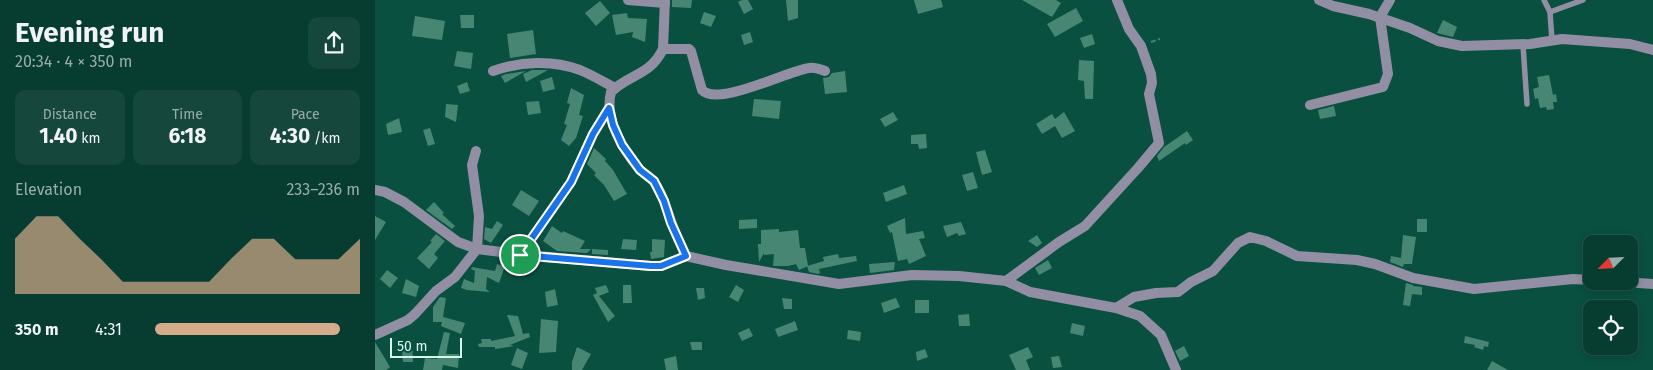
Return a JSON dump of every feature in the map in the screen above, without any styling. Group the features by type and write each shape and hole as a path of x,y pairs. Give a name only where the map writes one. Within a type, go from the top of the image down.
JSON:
{"street":[{"path":"628,0 665,1 663,49 653,65 611,92 609,108 613,125 622,145 640,170 654,181 686,256"},
{"path":"1006,281 1052,247 1085,226 1159,143 1149,94 1152,83 1151,74 1141,46 1129,29 1117,0"},
{"path":"1319,0 1348,4 1437,41 1462,46 1523,45 1562,39 1630,44 1653,50"},
{"path":"1310,105 1383,88 1388,74 1380,18 1390,0"},
{"path":"663,49 689,48 701,90 705,94 713,95 748,88 812,67 825,71"},
{"path":"493,70 506,66 534,63 562,65 581,70 615,88"},
{"path":"520,255 571,182 593,134 609,108"},
{"path":"375,335 408,320 436,291 455,277 477,249 479,216 472,165 476,151"},
{"path":"375,190 385,192 404,202 458,242 477,249 520,255 651,266 661,266 686,256 726,265 839,284 912,275 959,276 1006,281 1030,292 1116,308 1139,316 1161,335 1176,370"},
{"path":"1116,308 1134,297 1178,292 1191,282 1213,271 1238,243 1249,237 1266,241 1297,256 1357,260 1375,264 1413,278 1474,289 1583,280"},
{"path":"1638,283 1653,284"}],"lane":[{"path":"1544,0 1550,12 1552,41"},
{"path":"1550,12 1583,0"},
{"path":"1523,45 1527,104"}],"building":[{"path":"672,0 692,0 691,8 672,7"},
{"path":"748,0 753,9 744,14 738,2"},
{"path":"786,0 798,0 798,18 788,21"},
{"path":"914,0 941,0 943,7 918,14"},
{"path":"1022,0 1056,0 1061,3 1052,17"},
{"path":"600,1 610,13 596,26 585,13"},
{"path":"1076,8 1083,21 1055,37 1047,24"},
{"path":"704,12 716,16 711,27 700,23"},
{"path":"627,13 628,18 647,19 645,42 632,37 633,32 616,35 612,15"},
{"path":"460,15 474,15 474,28 461,28"},
{"path":"415,16 445,21 442,40 412,36"},
{"path":"1443,20 1457,27 1453,37 1437,33"},
{"path":"533,30 536,54 510,58 507,34"},
{"path":"750,32 753,42 744,45 741,35"},
{"path":"1092,34 1095,44 1084,48 1080,38"},
{"path":"457,51 473,53 471,69 454,66"},
{"path":"1079,60 1094,61 1093,99 1085,99 1084,81 1078,80"},
{"path":"532,70 548,70 526,82 523,74"},
{"path":"526,71 505,83 501,76 506,74"},
{"path":"845,71 847,92 825,94 823,78 829,77 832,73"},
{"path":"1549,75 1553,95 1556,94 1557,102 1553,102 1554,109 1547,110 1546,107 1540,108 1538,98 1535,99 1533,89 1539,87 1537,77"},
{"path":"552,77 555,89 543,92 540,81"},
{"path":"467,82 470,91 460,94 457,86"},
{"path":"571,88 584,95 579,115 583,116 576,138 569,146 561,140 567,125 564,124 570,104 567,103"},
{"path":"754,99 781,101 779,119 752,116"},
{"path":"539,101 541,113 528,115 526,102"},
{"path":"446,104 458,105 456,122 445,117"},
{"path":"1334,106 1336,116 1320,119 1318,110"},
{"path":"893,112 898,120 885,127 880,119"},
{"path":"1064,112 1075,131 1062,138 1055,126 1042,134 1036,124 1052,114 1055,119"},
{"path":"399,118 402,132 388,135 386,124"},
{"path":"430,128 435,144 428,146 423,130"},
{"path":"1187,131 1193,140 1186,145 1185,143 1159,161 1157,156 1164,147"},
{"path":"926,134 927,148 919,149 918,144 911,144 911,135"},
{"path":"594,148 606,159 605,161 613,170 627,194 614,201 604,185 594,175 596,173 587,164"},
{"path":"985,150 992,172 982,175 976,152"},
{"path":"973,172 978,188 967,191 962,175"},
{"path":"904,185 907,194 886,202 883,193"},
{"path":"521,190 539,201 529,216 512,205"},
{"path":"434,202 444,213 442,214 455,226 452,229 426,210"},
{"path":"375,216 386,222 375,240"},
{"path":"905,218 906,234 923,231 925,238 919,239 926,256 909,264 907,259 898,261 892,232 890,233 887,226"},
{"path":"757,219 757,228 739,229 739,220"},
{"path":"1417,219 1427,219 1427,232 1417,232"},
{"path":"497,221 503,225 491,243 484,239 485,227 492,229"},
{"path":"961,222 966,234 959,236 957,233 947,237 943,226"},
{"path":"552,226 562,233 563,231 585,241 580,249 591,249 587,253 557,251 543,241"},
{"path":"779,229 779,232 798,230 800,248 805,248 808,266 799,270 796,264 773,266 774,254 764,255 764,253 759,262 758,244 761,244 761,230"},
{"path":"436,234 445,241 434,254 438,258 429,269 417,258 432,242 430,241"},
{"path":"1037,235 1042,243 1037,247 1028,241"},
{"path":"1403,235 1416,237 1412,264 1404,264 1403,267 1390,262 1391,256 1401,258"},
{"path":"623,239 637,240 636,250 621,249"},
{"path":"652,239 665,240 664,257 651,259"},
{"path":"592,249 608,250 608,255 592,254"},
{"path":"838,254 839,258 856,256 857,261 819,269 820,273 818,274 809,272 807,266 824,261 823,257"},
{"path":"1048,260 1052,268 1039,275 1035,268"},
{"path":"895,262 894,270 870,273 869,264"},
{"path":"497,264 505,266 499,283 487,277 486,289 490,292 461,288 464,279 474,283 475,271 471,269 472,267 495,271"},
{"path":"387,270 398,278 390,288 380,279"},
{"path":"406,279 419,286 416,297 402,293"},
{"path":"1406,283 1422,287 1422,295 1412,294 1410,306 1403,305"},
{"path":"606,285 609,292 599,296 615,316 608,322 593,295 597,293 595,288"},
{"path":"623,285 631,285 632,303 623,303"},
{"path":"736,285 744,290 738,302 729,297"},
{"path":"696,288 704,288 705,298 698,300"},
{"path":"555,289 558,305 547,307 545,292"},
{"path":"440,297 446,298 443,317 465,323 461,334 441,326 442,322 433,322 433,307"},
{"path":"782,298 792,299 792,309 784,309"},
{"path":"896,298 900,307 884,313 881,303"},
{"path":"915,300 929,300 929,313 915,313"},
{"path":"969,314 970,326 959,326 958,315"},
{"path":"507,315 518,316 523,334 529,333 530,337 510,345 514,346 495,349 495,347 479,347 478,344 482,343 481,339 491,339 491,341 515,336"},
{"path":"541,319 558,321 556,352 539,353"},
{"path":"795,321 798,330 778,337 775,329"},
{"path":"1072,323 1085,326 1083,336 1070,333"},
{"path":"749,328 753,336 742,341 738,333"},
{"path":"848,330 861,332 860,341 847,339"},
{"path":"444,332 450,333 446,354 459,354 458,368 443,365 442,370 423,370 425,358 437,359"},
{"path":"1465,336 1489,342 1488,347 1484,346 1483,350 1474,347 1475,345 1464,343"},
{"path":"412,341 413,362 403,362 401,343"},
{"path":"375,342 390,367 386,370 375,370"},
{"path":"690,342 702,342 702,350 692,350"},
{"path":"1184,346 1189,356 1180,361 1175,351"},
{"path":"577,347 591,354 582,370 572,370 572,362"},
{"path":"1028,347 1033,357 1026,360 1030,370 1016,370 1009,355"},
{"path":"517,348 528,353 522,369 511,365"},
{"path":"925,349 928,357 917,361 916,352"},
{"path":"676,356 678,370 666,370 664,359"},
{"path":"1059,356 1062,367 1053,368 1051,357"},
{"path":"1492,361 1508,370 1487,370"}],"route":[{"path":"609,108 613,125 622,145 640,170 654,181 686,256 661,266 651,266 520,255 571,182 593,134 609,108"}]}
